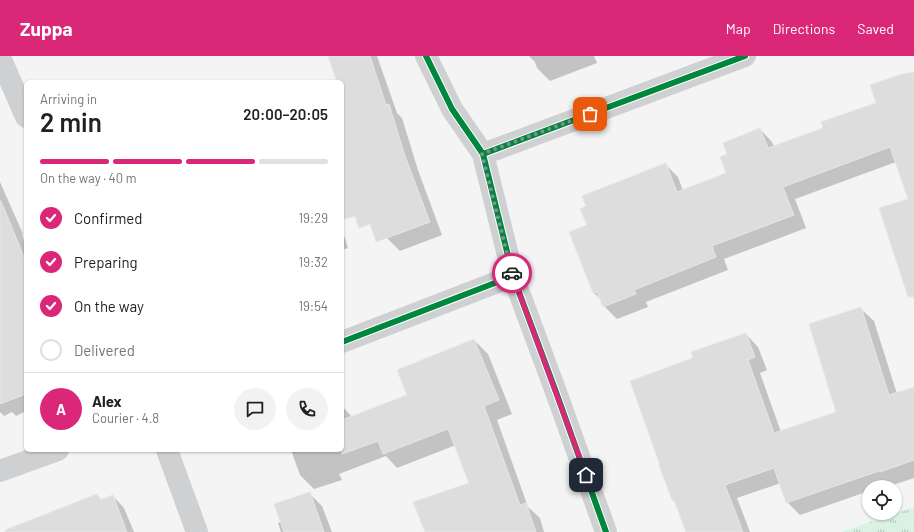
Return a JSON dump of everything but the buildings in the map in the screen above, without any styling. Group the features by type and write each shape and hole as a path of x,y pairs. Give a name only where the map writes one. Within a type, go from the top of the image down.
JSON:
{"street":[{"path":"426,56 452,109 482,154 513,276 606,532"},
{"path":"482,154 745,56"},
{"path":"0,57 24,112"},
{"path":"344,341 513,276"},
{"path":"0,471 52,452"},
{"path":"168,452 197,532"}],"green space":[{"path":"914,507 914,532 841,532 876,520 902,520 902,511"}],"cycle path":[{"path":"426,56 452,109 483,154 513,276 606,532"},
{"path":"483,154 745,56"},
{"path":"344,341 513,276"}],"way so far":[{"path":"512,273 482,154 590,114"}],"route":[{"path":"512,273 586,475"}]}
